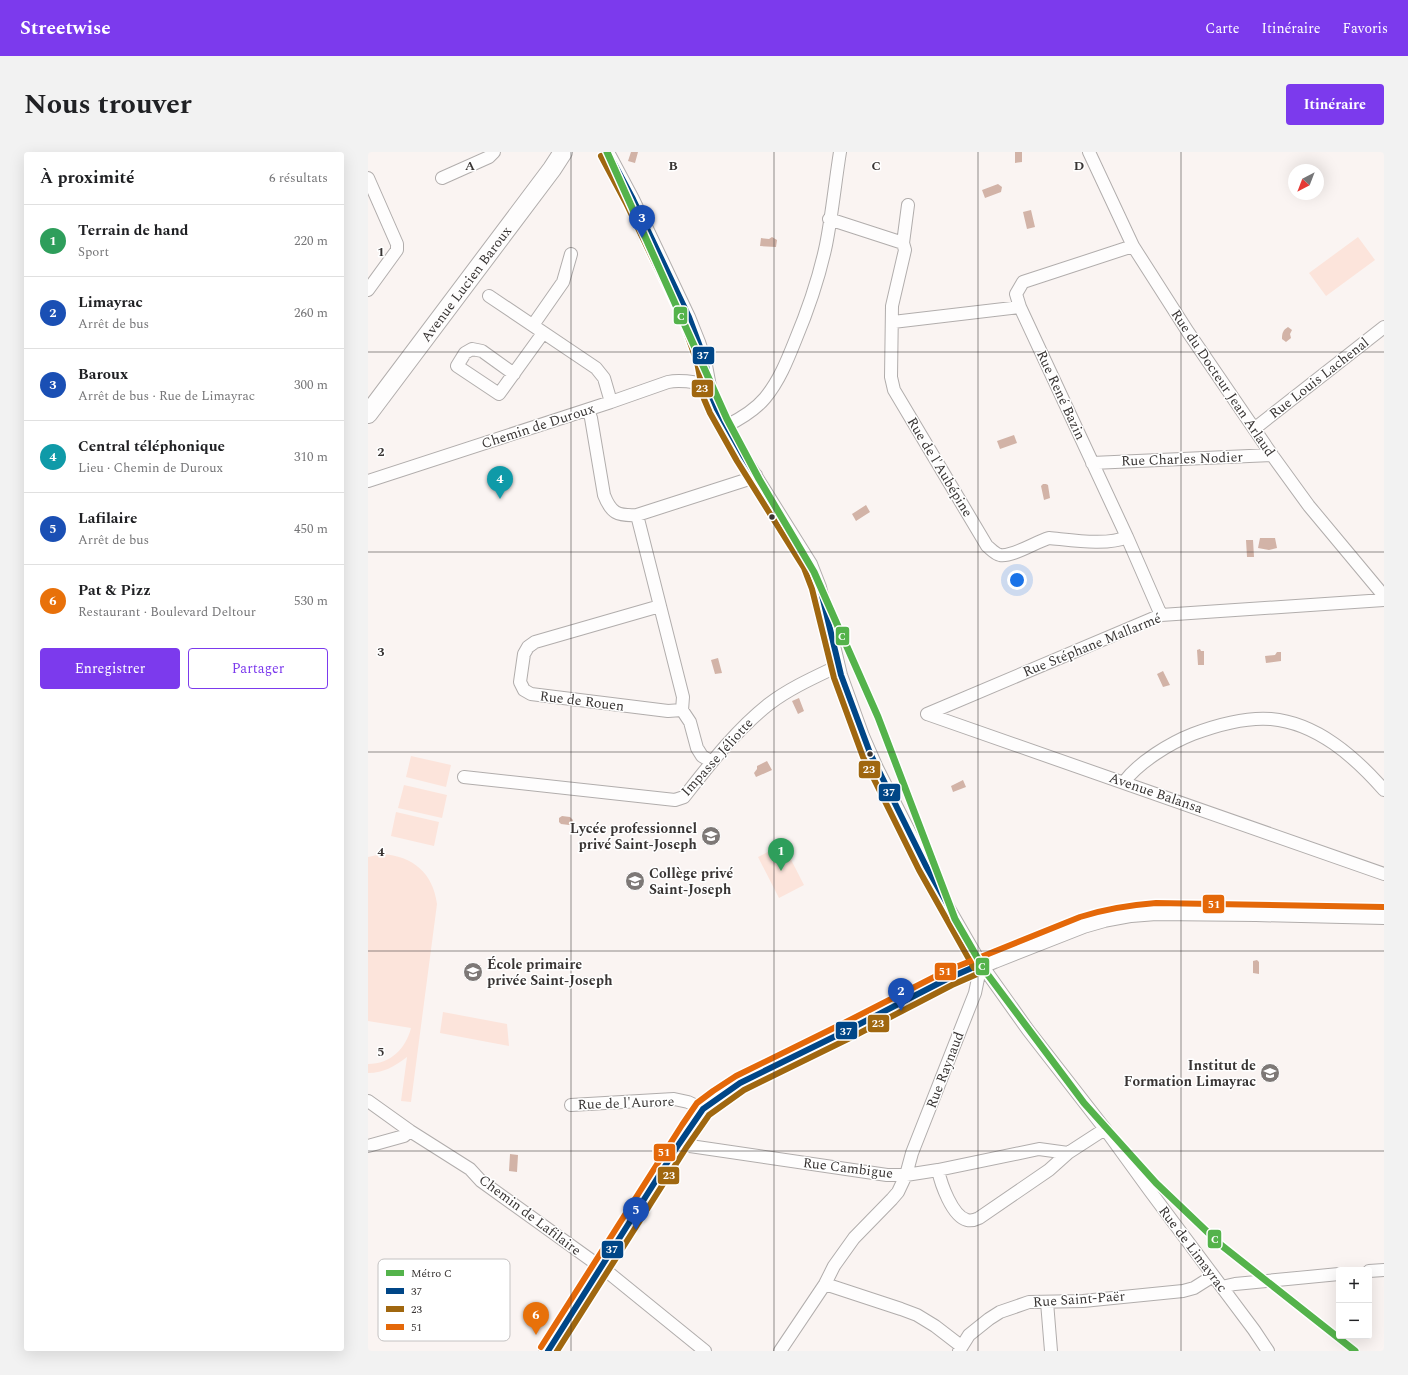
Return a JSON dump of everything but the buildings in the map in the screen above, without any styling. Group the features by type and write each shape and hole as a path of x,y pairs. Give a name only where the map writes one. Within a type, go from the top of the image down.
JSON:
{"street":[{"path":"442,178 489,158 494,152"},
{"name":"Avenue Lucien Baroux","path":"368,414 552,169 563,152"},
{"name":"Rue de Limayrac","path":"608,152 633,199 699,342 705,360 712,397 726,426 811,564 820,587 838,666 851,704 877,768 939,892 981,964 1028,1030 1105,1129 1268,1351"},
{"path":"726,426 742,418 765,398 782,372 802,324 814,291 826,244 840,152"},
{"name":"Rue du Docteur Jean Arlaud","path":"1088,152 1133,246 1200,350 1309,506 1384,596"},
{"path":"368,178 397,244 397,250 368,290"},
{"name":"Rue de l'Aubépine","path":"908,206 903,243 904,250 892,306 893,322 891,377 894,390 987,546 995,553 1001,555 1010,554 1049,538 1107,542 1120,540 1127,537"},
{"path":"829,219 903,243"},
{"name":"Rue René Bazin","path":"1133,246 1023,282 1016,294 1020,307 1127,537 1161,615"},
{"path":"533,326 563,282 572,254"},
{"path":"489,296 596,368 604,378 611,402"},
{"path":"893,322 1020,307"},
{"name":"Rue Louis Lachenal","path":"1254,429 1384,327"},
{"path":"514,374 543,333"},
{"name":"Chemin de Duroux","path":"368,481 588,410 668,382 678,380 709,384"},
{"path":"588,410 591,418 604,495 608,505 614,511 623,516 637,515 749,479 756,475"},
{"name":"Rue Charles Nodier","path":"1092,463 1272,455"},
{"path":"637,515 683,697 682,710 690,722 697,748 702,756 712,762"},
{"name":"Rue Stéphane Mallarmé","path":"928,714 1161,615 1384,600"},
{"name":"Rue de Rouen","path":"660,606 535,642 528,647 524,654 520,682 524,690 531,694 668,711 682,710"},
{"name":"Impasse Jéliotte","path":"464,777 675,800 684,797 712,762 751,719 769,704 787,692 838,666"},
{"name":"Avenue Balansa","path":"928,714 1384,874"},
{"path":"1124,782 1139,766 1179,740 1203,730 1233,722 1271,719 1291,723 1310,730 1331,742 1356,761 1384,790"},
{"path":"548,1351 679,1144 703,1109 716,1098 740,1083 950,978 981,964 1084,924 1104,918 1131,912 1156,911 1384,915"},
{"name":"Rue Raynaud","path":"780,1351 825,1284 834,1266 854,1238 898,1192 906,1175 912,1153 975,993 981,964"},
{"name":"Rue de l'Aurore","path":"571,1105 674,1099 688,1102 703,1109"},
{"name":"Chemin de Lafilaire","path":"368,1101 410,1131 470,1169 481,1182 601,1267 705,1351"},
{"path":"938,1170 940,1181 955,1212 967,1220 973,1220 979,1218 1049,1170 1068,1153 1105,1129"},
{"path":"368,1146 404,1136 410,1131"},
{"name":"Rue Cambigue","path":"679,1144 887,1175 906,1175 938,1170 1039,1149 1068,1153"},
{"path":"1372,1271 1384,1270"},
{"path":"1223,1288 1235,1284 1336,1274"},
{"name":"Rue Saint-Paër","path":"960,1348 969,1335 979,1326 1000,1312 1029,1302 1083,1301 1183,1291 1194,1288 1213,1276"},
{"path":"825,1284 918,1316 935,1326 960,1348"},
{"path":"1047,1302 1051,1351"}],"shaded area":[{"path":"631,152 638,152 635,163 628,161"},
{"path":"1015,152 1022,152 1022,162 1015,163"},
{"path":"998,184 1002,187 1001,192 985,198 982,190"},
{"path":"1031,210 1035,227 1027,229 1023,212"},
{"path":"772,237 777,240 776,247 760,246 761,238 769,239"},
{"path":"1358,237 1375,260 1326,296 1309,273"},
{"path":"1288,327 1292,330 1290,334 1291,338 1286,342 1282,339 1282,335"},
{"path":"1014,435 1017,443 1000,449 997,441"},
{"path":"1043,484 1048,485 1050,498 1044,500 1041,486"},
{"path":"866,505 870,512 856,521 852,514"},
{"path":"1260,538 1275,538 1277,548 1269,550 1258,548"},
{"path":"1246,540 1253,540 1254,557 1247,557"},
{"path":"1200,649 1201,651 1204,651 1204,665 1198,665 1197,650"},
{"path":"1277,652 1281,652 1281,661 1266,663 1265,656 1275,655"},
{"path":"718,658 722,673 715,674 711,660"},
{"path":"1163,671 1170,685 1163,687 1157,674"},
{"path":"799,698 804,711 798,714 792,701"},
{"path":"411,756 451,765 446,787 406,777"},
{"path":"767,761 772,770 756,777 754,773 757,766"},
{"path":"963,780 966,787 953,792 951,786"},
{"path":"404,785 447,795 442,818 398,808"},
{"path":"396,812 439,822 434,846 391,836"},
{"path":"562,816 570,817 573,820 572,823 569,825 561,824 559,822 559,818"},
{"path":"783,844 804,885 779,898 758,857"},
{"path":"382,854 403,858 420,868 431,883 437,904 411,1102 401,1101 407,1057 389,1068 379,1072 368,1073 368,1064 384,1061 396,1054 405,1042 411,1028 368,1021 368,857"},
{"path":"1257,960 1259,962 1259,974 1253,973 1253,961"},
{"path":"443,1012 507,1024 509,1046 440,1033"},
{"path":"510,1154 518,1155 517,1172 509,1171"}],"metro line":[{"name":"C","path":"607,152 727,419 759,479 814,572 878,717 955,919 985,971 1084,1103 1156,1183 1221,1245 1355,1351"}],"transit line":[{"name":"37","path":"608,152 633,199 689,317 705,360 712,397 717,409 744,457 811,564 820,587 841,675 870,753 926,866 981,964"},
{"name":"23","path":"601,156 626,203 682,320 697,362 704,399 710,413 737,461 804,568 812,589 834,678 863,757 919,870 974,968"},
{"name":"51","path":"541,1347 697,1103 736,1076 946,971 1080,917 1099,912 1127,906 1156,903 1384,907"},
{"name":"37","path":"548,1351 679,1144 703,1109 740,1083 949,978 981,964"},
{"name":"23","path":"557,1351 686,1148 709,1115 744,1090 852,1037 952,985 984,971"}],"place":[{"name":"Baroux","path":"642,238"},
{"name":"Central téléphonique","path":"500,499"},
{"name":"Lycée professionnel privé Saint-Joseph","path":"711,836"},
{"name":"Terrain de hand","path":"781,871"},
{"name":"Collège privé Saint-Joseph","path":"635,881"},
{"name":"École primaire privée Saint-Joseph","path":"473,972"},
{"name":"Limayrac","path":"901,1011"},
{"name":"Institut de Formation Limayrac","path":"1270,1073"},
{"name":"Lafilaire","path":"636,1230"},
{"name":"Pat & Pizz","path":"536,1335"}]}
